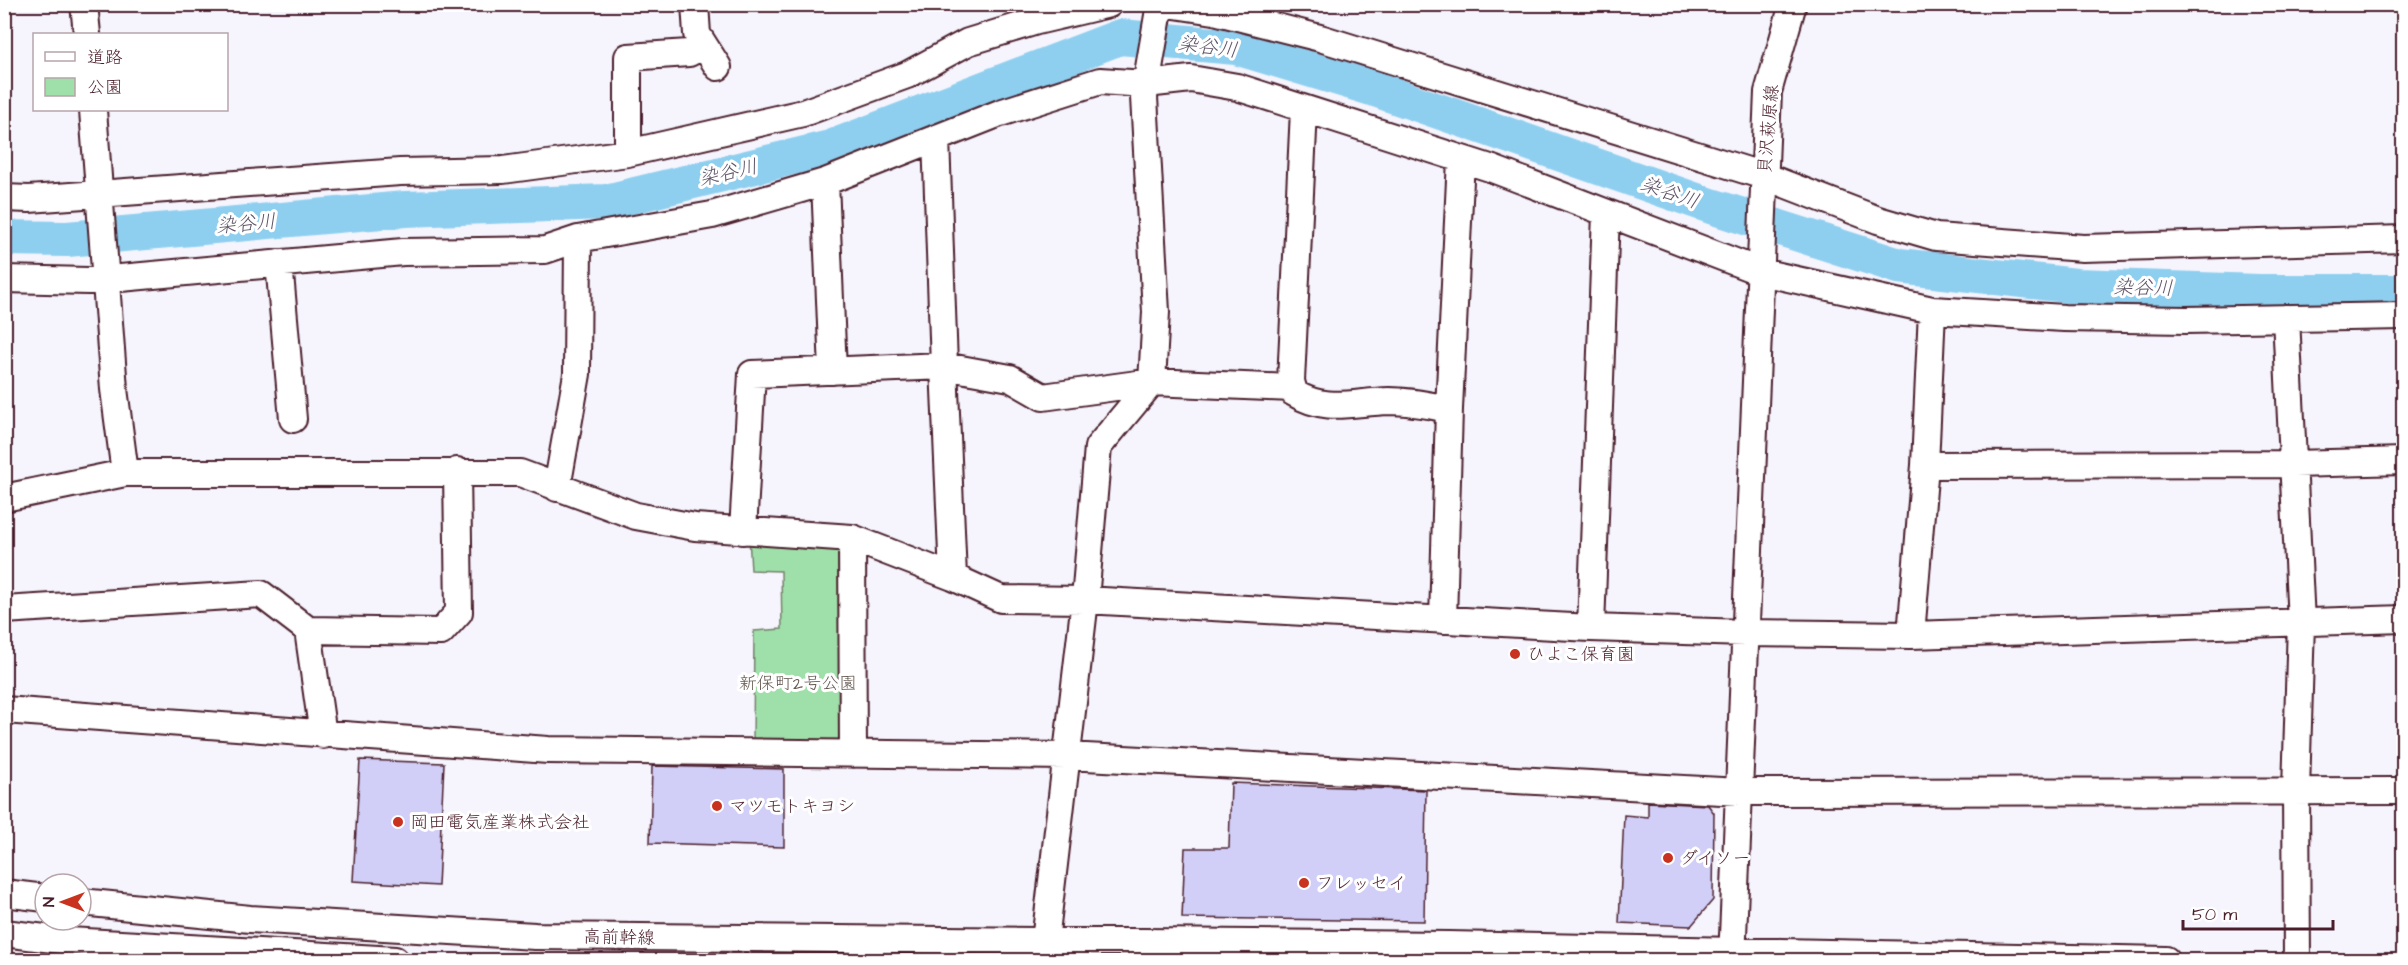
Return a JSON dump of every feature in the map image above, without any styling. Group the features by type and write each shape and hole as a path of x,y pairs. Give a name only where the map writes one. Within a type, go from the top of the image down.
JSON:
{"street":[{"path":"84,4 87,33"},
{"path":"695,4 697,34 718,68"},
{"path":"4,198 99,196 400,172 503,170 628,153 803,113 907,75 968,42 1037,21 1109,4"},
{"path":"1045,951 1085,600 1098,447 1152,382 1156,312 1144,97 1160,4"},
{"path":"1168,4 1214,10 1320,38 1936,237 2083,248 2403,239"},
{"name":"貝沢萩原線","path":"1732,955 1768,92 1793,4"},
{"path":"628,153 628,57 689,53 704,45"},
{"path":"4,279 106,275 403,252 545,250 578,239 712,214 825,182 1010,109 1100,81 1146,84 1191,79 1236,87 1461,159 1761,267 1932,310 2064,318 2186,320 2403,316"},
{"path":"1304,110 1291,381 1294,393 1311,403 1321,405 1412,402 1449,409"},
{"path":"93,111 114,389 125,473"},
{"path":"936,138 953,577"},
{"path":"1443,620 1449,409 1461,159"},
{"path":"825,182 833,371"},
{"path":"1591,628 1606,213"},
{"path":"557,488 577,374 578,239"},
{"path":"279,263 293,419"},
{"path":"1911,635 1925,465 1932,310"},
{"path":"2286,318 2301,622 2296,791 2297,960"},
{"path":"744,531 753,374 944,366 1010,378 1043,397 1152,382 1293,388"},
{"path":"1925,465 2294,464 2403,461"},
{"path":"4,610 261,594 308,630 441,632 459,612 457,471"},
{"path":"4,498 125,473 457,471 520,473 636,516 695,527 852,538 953,577 1001,599 1085,600 1591,628 1745,633 1911,635 2403,619"},
{"path":"852,538 853,754"},
{"path":"308,630 323,735"},
{"path":"4,710 548,750 1067,756 1740,792 2403,791"},
{"path":"4,893 33,897"},
{"name":"高前幹線","path":"93,903 250,919 535,936 1045,951 2166,960"},
{"path":"4,933 69,941 395,960"}],"green space":[{"name":"新保町2号公園","path":"749,537 843,545 844,735 837,743 753,744 754,631 782,629 781,571 751,570"}],"building":[{"name":"岡田電気産業株式会社","path":"360,760 444,763 438,886 353,881"},
{"name":"マツモトキヨシ","path":"652,766 784,769 784,847 650,843"},
{"name":"フレッセイ","path":"1231,783 1426,790 1424,921 1182,918 1185,848 1229,848"},
{"name":"ダイソー","path":"1648,802 1708,805 1714,813 1713,900 1691,926 1619,923 1624,815 1648,817"}],"waterway":[{"name":"染谷川","path":"4,238 67,239 405,209 606,202 830,148 1120,37 1236,47 1375,89 1711,206 1899,266 2076,286 2260,292 2404,292"}],"place":[{"name":"ひよこ保育園","path":"1515,654"},
{"name":"マツモトキヨシ","path":"717,806"},
{"name":"岡田電気産業株式会社","path":"398,822"},
{"name":"ダイソー","path":"1668,858"},
{"name":"フレッセイ","path":"1304,883"}]}
